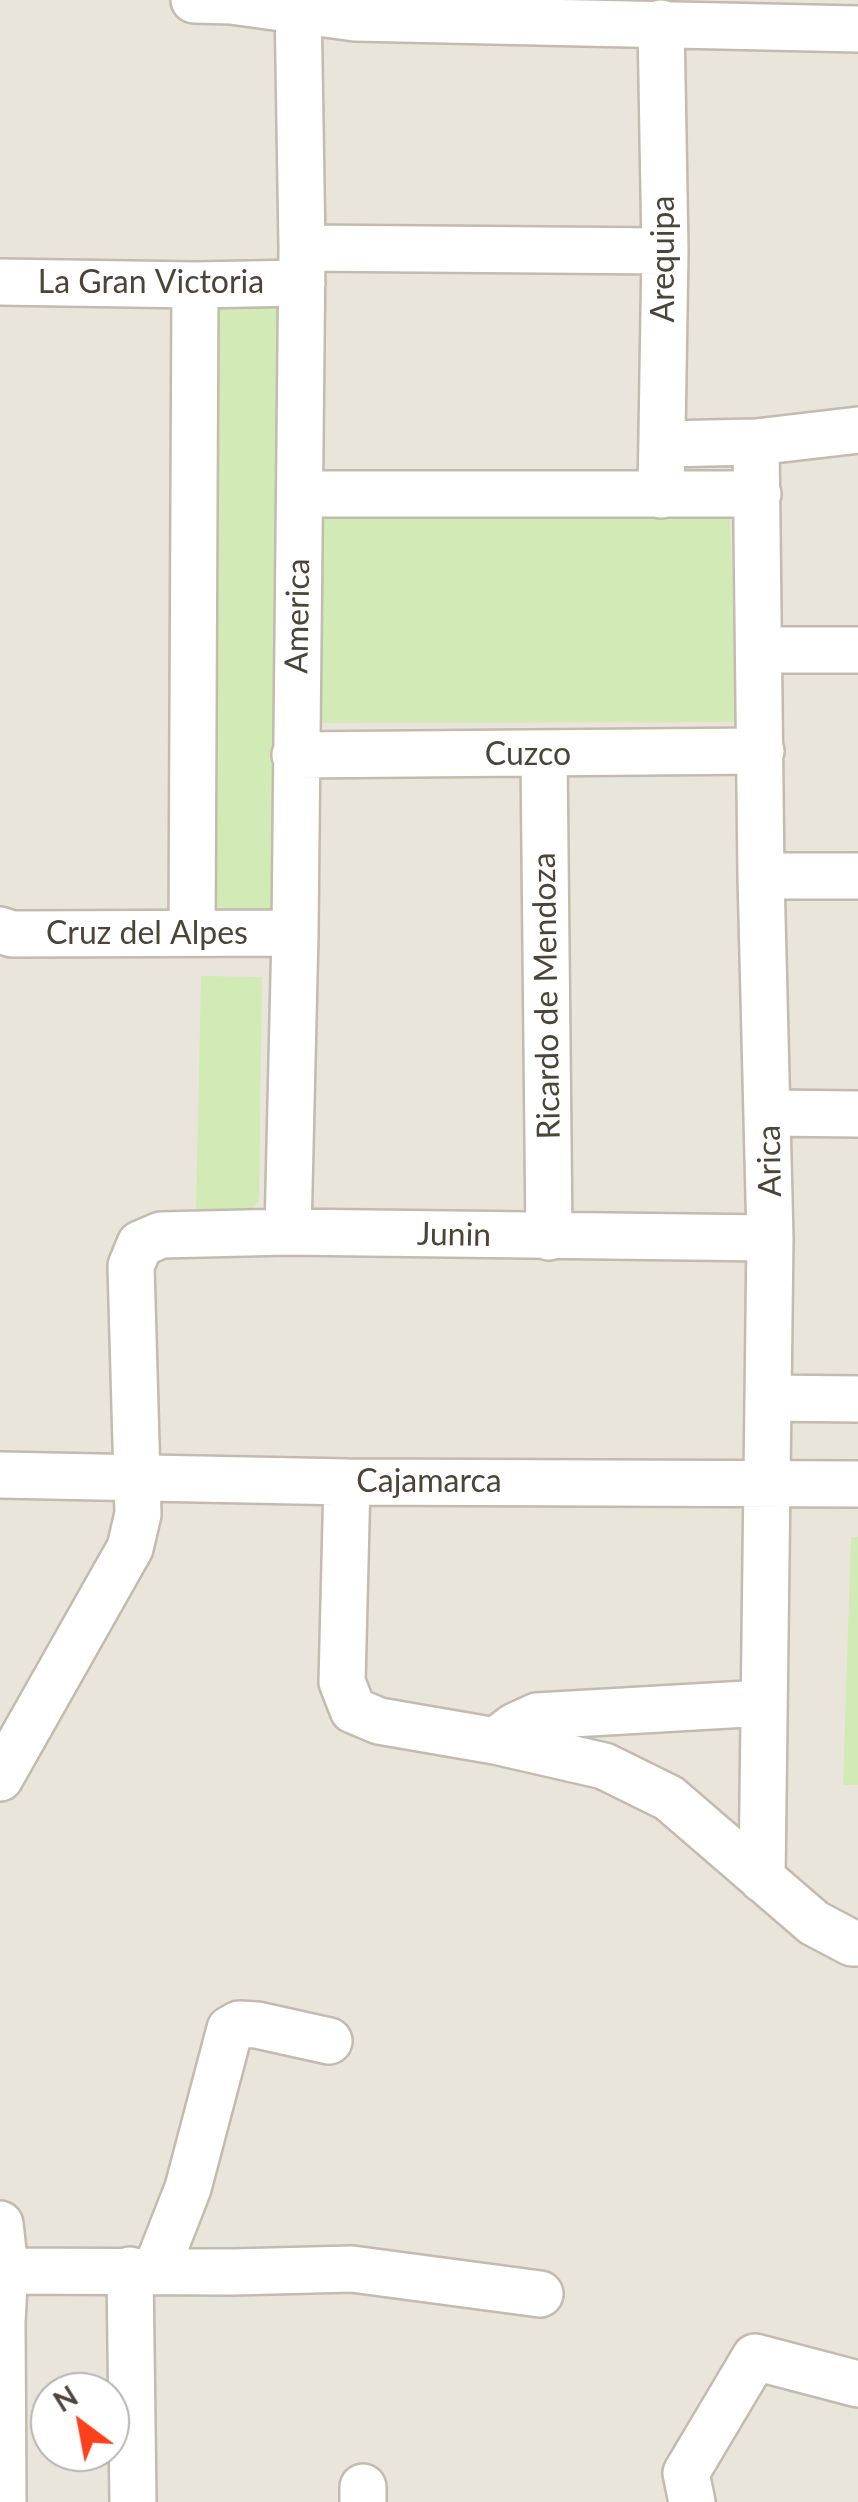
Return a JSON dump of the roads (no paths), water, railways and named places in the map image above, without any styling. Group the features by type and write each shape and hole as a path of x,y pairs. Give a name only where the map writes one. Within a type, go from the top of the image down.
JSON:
{"street":[{"path":"194,0 298,4 355,18 549,10 662,23 858,29"},
{"name":"America","path":"288,1232 302,266 298,4"},
{"name":"Arequipa","path":"661,495 665,251 662,23"},
{"name":"La Gran Victoria","path":"0,282 195,286 302,266 665,251"},
{"path":"192,933 195,286"},
{"path":"663,444 756,442 858,430"},
{"name":"Arica","path":"756,442 770,1238 762,1879"},
{"path":"300,494 758,494"},
{"path":"759,650 858,650"},
{"name":"Cuzco","path":"295,755 761,751"},
{"name":"Ricardo de Mendoza","path":"544,755 550,1237"},
{"path":"761,876 858,876"},
{"name":"Cruz del Alpes","path":"0,930 12,934 295,933"},
{"path":"769,1113 858,1114"},
{"name":"Junin","path":"136,1478 131,1266 140,1244 161,1235 288,1232 770,1238"},
{"path":"769,1398 858,1399"},
{"name":"Cajamarca","path":"1,1478 858,1484"},
{"path":"0,1778 130,1548 138,1514 136,1478"},
{"path":"347,1482 342,1682 353,1710 379,1721 604,1766 669,1798 814,1923 858,1943"},
{"path":"494,1741 537,1716 764,1703"},
{"path":"133,2502 143,2270 188,2188 230,2029 239,2024 257,2025 329,2041"},
{"path":"0,2224 3,2502"},
{"path":"3,2270 352,2269 540,2294"},
{"path":"692,2502 686,2474 755,2356 858,2384"}]}
